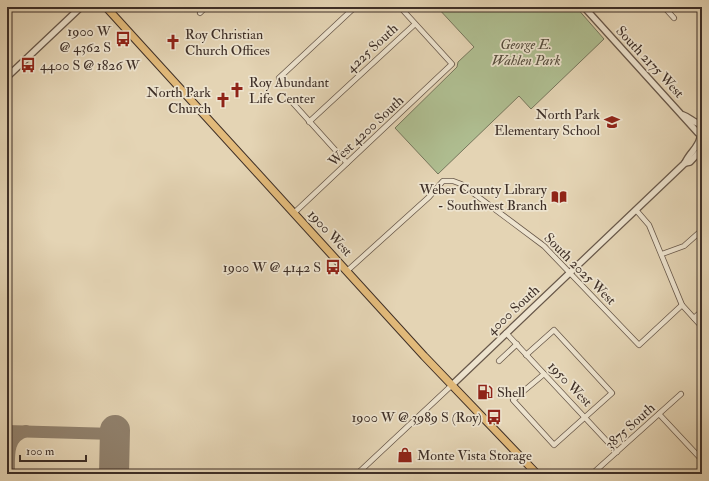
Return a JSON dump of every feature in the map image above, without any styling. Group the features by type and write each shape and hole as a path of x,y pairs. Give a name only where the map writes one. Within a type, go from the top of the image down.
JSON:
{"main road":[{"name":"1900 West","path":"106,7 452,385 537,474"}],"street":[{"path":"7,78 81,7"},
{"path":"200,13 206,7"},
{"path":"279,78 355,7"},
{"path":"400,7 415,24"},
{"name":"South 2175 West","path":"584,7 683,115 684,119 700,137"},
{"path":"664,7 674,18"},
{"name":"West 4200 South","path":"294,213 452,64 415,24"},
{"name":"4225 South","path":"309,122 415,24"},
{"path":"292,102 347,163"},
{"name":"South 2175 West","path":"683,115 688,116 696,123 702,124"},
{"name":"4000 South","path":"685,163 687,157 696,149 702,124"},
{"name":"4000 South","path":"357,474 685,163 690,162 702,149"},
{"name":"South 2025 West","path":"347,270 429,197 443,181 448,180 461,184 544,246 638,345 682,305"},
{"path":"636,210 649,225 682,305 702,327"},
{"path":"662,254 684,246 702,230"},
{"path":"694,318 702,311"},
{"path":"526,355 554,330 612,393 554,445 513,400 544,374"},
{"name":"1950 West","path":"506,333 586,416 617,452"},
{"path":"499,361 517,344"},
{"name":"3875 South","path":"592,474 681,394"},
{"path":"660,414 702,460"},
{"path":"699,474 702,471"}],"green space":[{"name":"George E. Wahlen Park","path":"437,7 576,7 604,39 531,109 519,96 438,174 395,128 457,67 458,62 474,47"}],"taxiway":[{"path":"7,431 115,434"},
{"path":"9,474 10,448 15,438 26,431"}],"runway":[{"path":"114,474 115,430"}],"place":[{"name":"1900 W @ 4362 S","path":"123,39"},
{"name":"Roy Christian Church Offices","path":"173,42"},
{"name":"4400 S @ 1826 W","path":"28,65"},
{"name":"Roy Abundant Life Center","path":"237,90"},
{"name":"North Park Church","path":"223,100"},
{"name":"North Park Elementary School","path":"612,122"},
{"name":"Weber County Library - Southwest Branch","path":"559,197"},
{"name":"1900 W @ 4142 S","path":"333,267"},
{"name":"Shell","path":"485,392"},
{"name":"1900 W @ 3989 S (Roy)","path":"494,417"},
{"name":"Monte Vista Storage","path":"405,455"}]}
